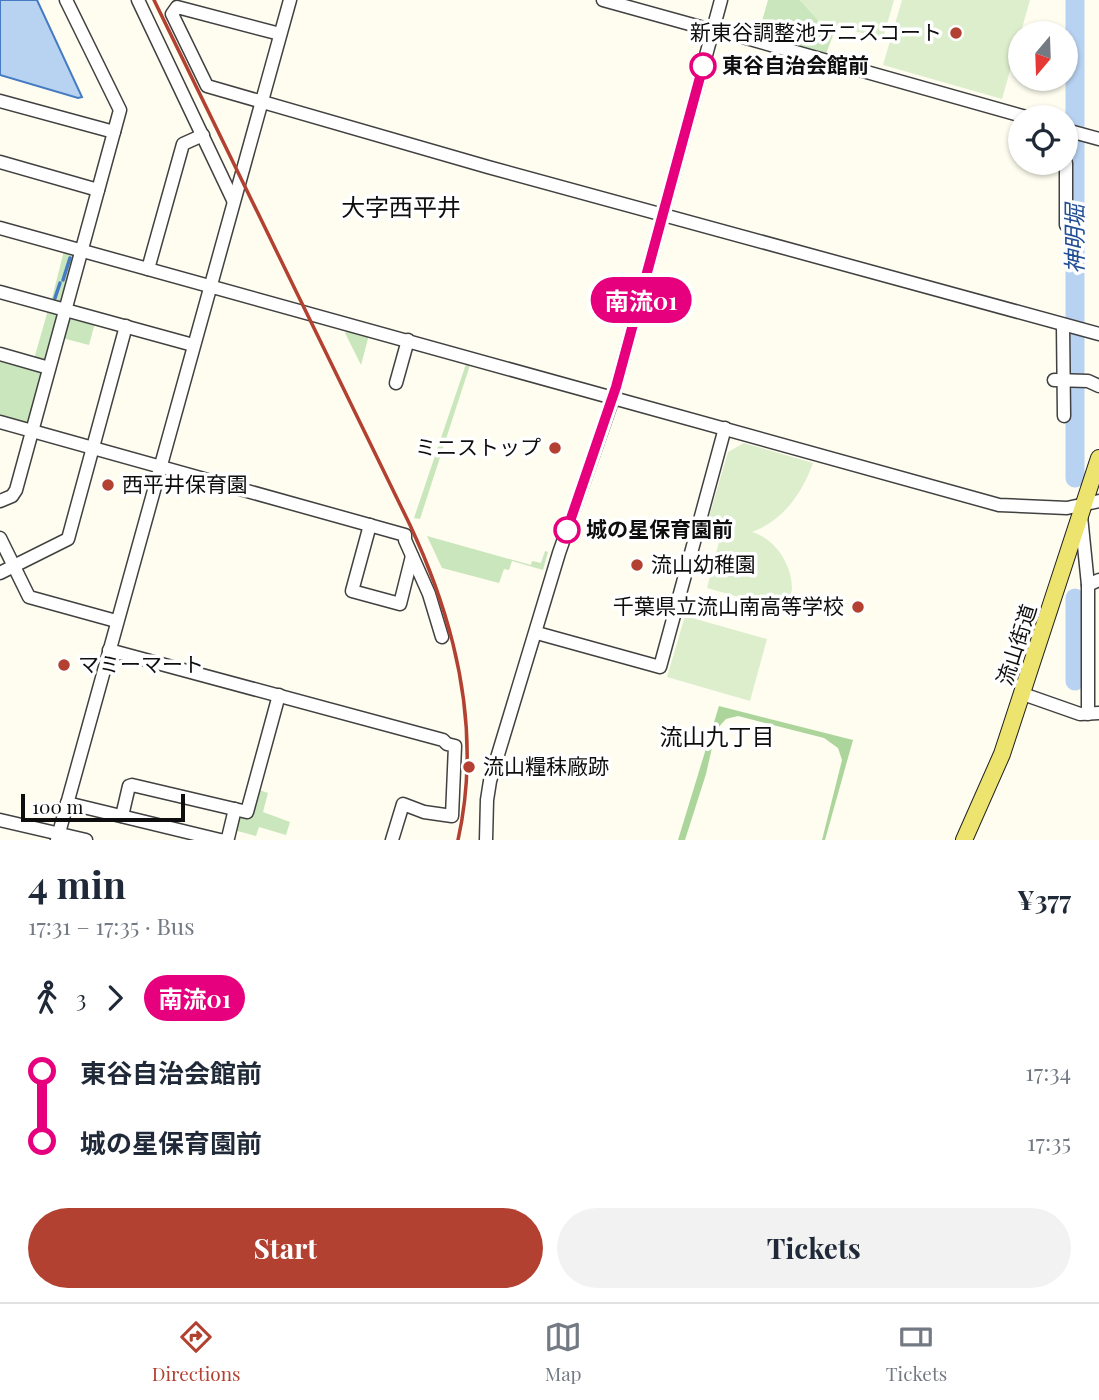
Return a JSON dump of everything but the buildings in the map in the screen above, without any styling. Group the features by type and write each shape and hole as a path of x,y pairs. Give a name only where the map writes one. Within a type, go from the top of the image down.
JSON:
{"main road":[{"name":"流山街道","path":"964,840 993,780 1088,507 1099,458"}],"street":[{"path":"0,501 12,496 16,490 120,110 66,0"},
{"path":"138,0 233,200"},
{"path":"58,837 290,0"},
{"path":"603,0 1008,112"},
{"path":"486,840 490,781 563,541 613,398 721,0"},
{"path":"280,34 177,7 172,14 207,86 488,167 1099,334"},
{"path":"0,101 114,132"},
{"path":"1078,133 1099,139"},
{"path":"149,269 183,144 203,135"},
{"path":"0,162 98,190"},
{"path":"1066,175 1066,225"},
{"path":"0,228 999,505 1088,507 1093,583 1093,713 1080,714 1023,694"},
{"path":"0,292 193,345"},
{"path":"1064,416 1062,380 1066,325"},
{"path":"0,573 68,538 126,326"},
{"path":"396,383 408,340"},
{"path":"0,354 49,368"},
{"path":"1062,380 1093,384"},
{"path":"0,422 405,535 429,594 442,637"},
{"path":"537,632 660,667 725,428"},
{"path":"370,525 352,591 400,604 412,556"},
{"path":"0,538 29,597 116,621"},
{"path":"109,650 443,740 455,746 452,816 424,812 402,804 392,840"},
{"path":"122,816 132,785 247,812 279,695"},
{"path":"67,803 222,840 228,838 235,809"},
{"path":"0,820 58,837 86,840"}],"green space":[{"path":"768,0 800,0 819,21 836,27 826,54 758,35"},
{"path":"800,0 894,0 883,39 819,21"},
{"name":"新東谷調整池テニスコート","path":"902,0 1030,0 1024,21 1008,21 1008,78 1002,99 883,65"},
{"path":"64,251 72,253 74,257 62,301 58,304 51,302"},
{"path":"48,310 58,317 47,359 42,361 34,359"},
{"path":"72,317 95,323 89,345 62,338 67,319"},
{"path":"349,329 369,335 361,365 345,333"},
{"path":"0,360 40,370 42,375 30,420 24,424 0,417"},
{"path":"466,364 470,365 420,519 414,518"},
{"path":"744,443 813,463 790,504 773,520 752,532 775,547 789,571 792,589 784,610 707,588 720,538 724,535 706,527 728,452"},
{"path":"427,536 531,565 532,561 541,563 545,551 548,552 543,570 512,561 509,570 504,569 499,583 442,568"},
{"path":"685,616 767,639 750,701 667,677"},
{"path":"719,706 853,740 825,840 822,840 842,760 838,748 824,738 738,716 726,719 716,730 706,774 685,840 678,840"},
{"path":"257,789 268,793 263,812 290,822 286,835 259,827 256,836 234,830 237,818 241,816"}],"water":[{"path":"0,0 37,0 82,97 0,75"}],"waterway":[{"name":"神明堀","path":"1075,0 1075,478"},
{"path":"63,280 70,258"},
{"path":"55,298 60,283"},
{"name":"神明堀","path":"1075,598 1075,681"}],"railway":[{"path":"154,0 410,525 440,600 452,639 465,719 465,799 458,840"}],"bus line":[{"name":"南流01","path":"567,530 616,387 703,66"}],"place":[{"name":"新東谷調整池テニスコート","path":"956,33"},
{"name":"東谷自治会館前","path":"703,66"},
{"name":"ミニストップ","path":"555,448"},
{"name":"西平井保育園","path":"108,485"},
{"name":"城の星保育園前","path":"567,530"},
{"name":"流山幼稚園","path":"637,565"},
{"name":"千葉県立流山南高等学校","path":"858,607"},
{"name":"マミーマート","path":"64,665"},
{"name":"流山糧秣廠跡","path":"469,767"}],"district":[{"name":"大字西平井","path":"401,208"},
{"name":"流山九丁目","path":"717,737"}]}
